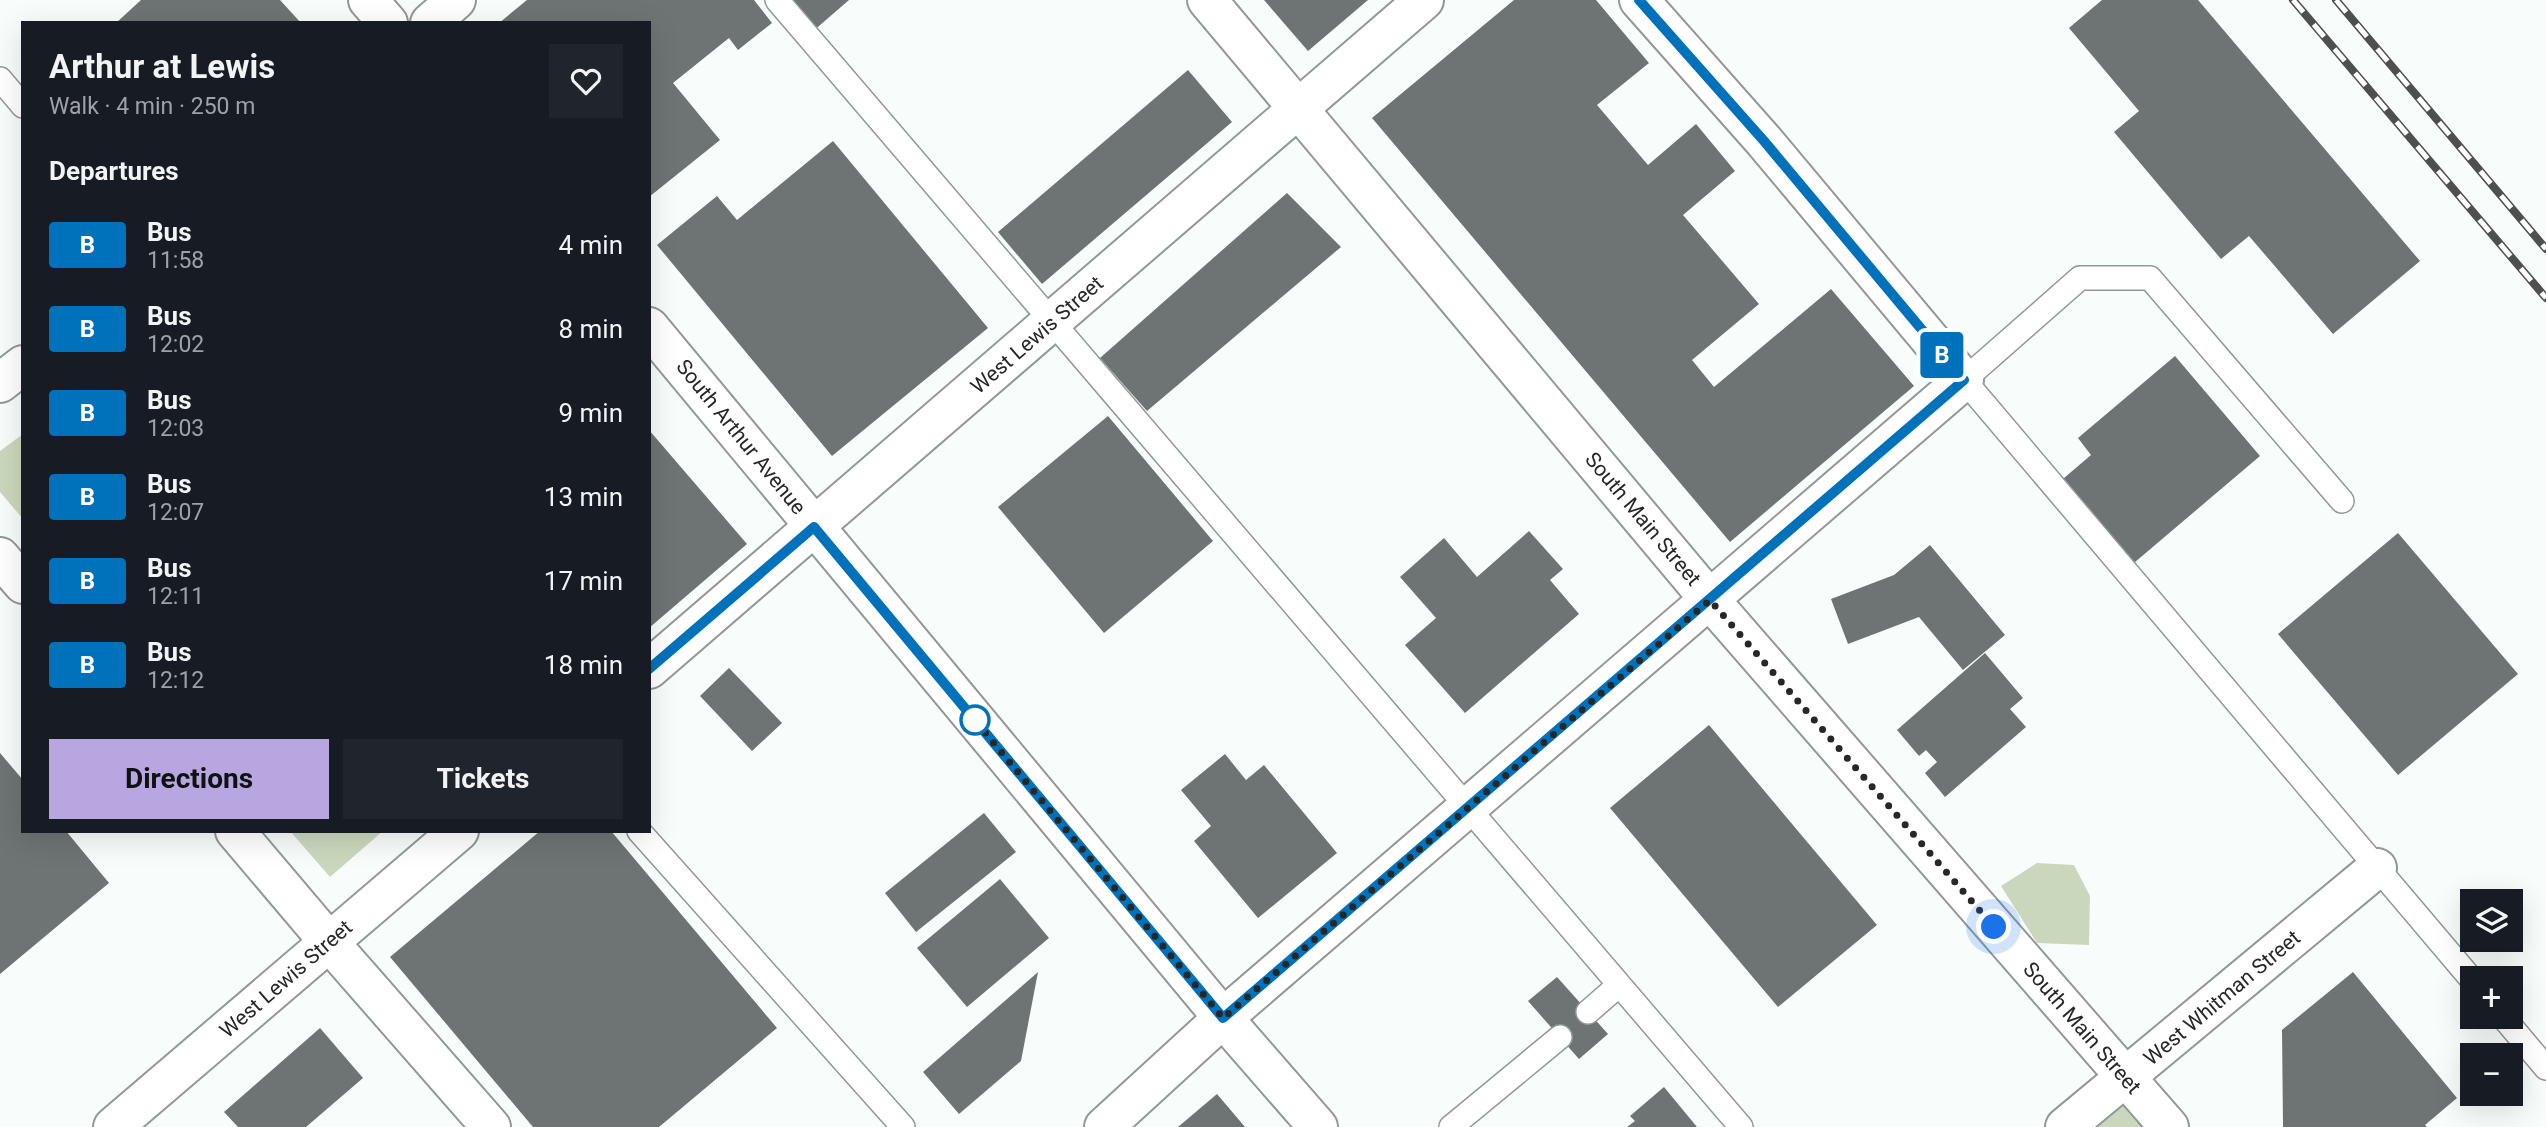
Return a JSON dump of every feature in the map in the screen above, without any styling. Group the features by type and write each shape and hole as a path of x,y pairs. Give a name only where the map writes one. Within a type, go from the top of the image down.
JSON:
{"street":[{"path":"369,0 386,21"},
{"path":"432,21 456,0"},
{"name":"South Main Street","path":"1207,0 1710,600 2169,1127"},
{"name":"West Lewis Street","path":"651,667 1424,0"},
{"path":"1104,1127 1223,1018 1964,380 1764,141 1639,0"},
{"name":"South Arthur Avenue","path":"651,329 1223,1018 1318,1127"},
{"path":"0,383 21,367"},
{"path":"0,557 21,582"},
{"path":"237,833 491,1127"},
{"name":"West Lewis Street","path":"113,1127 457,833"},
{"name":"West Whitman Street","path":"2065,1127 2377,868"}],"lane":[{"path":"777,0 1741,1127"},
{"path":"0,79 21,104"},
{"path":"2342,501 2150,278 2080,278 1964,380 2460,966"},
{"path":"641,833 903,1127"},
{"path":"1588,1012 1619,985"},
{"path":"2513,1029 2546,1068"},
{"path":"1451,1127 1560,1037"}],"green space":[{"path":"21,435 21,517 0,492 0,451"},
{"path":"292,833 381,833 330,877"},
{"path":"2037,863 2074,865 2090,896 2089,945 2037,943 2001,886"},
{"path":"2125,1079 2169,1127 2065,1127"}],"building":[{"path":"141,0 280,0 299,21 118,21"},
{"path":"527,0 754,0 772,23 738,50 729,38 673,83 720,140 651,195 651,21 501,21"},
{"path":"785,0 849,0 812,32"},
{"path":"1264,0 1368,0 1308,51"},
{"path":"1514,0 1596,0 1649,63 1597,105 1648,165 1696,124 1735,171 1683,215 1759,304 1692,360 1714,387 1831,289 1914,386 1730,542 1372,118"},
{"path":"2102,0 2198,0 2420,261 2333,334 2249,236 2221,259 2114,132 2139,111 2069,28"},
{"path":"1188,70 1232,122 1042,284 998,232"},
{"path":"833,141 988,328 832,456 657,245 717,196 737,220"},
{"path":"1287,193 1341,247 1147,411 1100,358"},
{"path":"2175,356 2260,456 2128,568 2057,484 2091,455 2078,438"},
{"path":"1108,416 1213,541 1104,633 998,507"},
{"path":"651,432 747,544 651,626"},
{"path":"1529,531 1563,569 1550,580 1579,614 1465,713 1405,645 1436,618 1400,577 1444,538 1477,577"},
{"path":"2398,533 2518,674 2398,775 2278,634"},
{"path":"1930,545 2005,635 1963,670 1919,617 1848,644 1831,599 1894,575"},
{"path":"1985,653 2023,698 2010,709 2026,727 1945,797 1925,773 1937,762 1926,750 1919,756 1897,730"},
{"path":"729,668 782,723 752,751 700,696"},
{"path":"1709,725 1877,925 1778,1007 1610,808"},
{"path":"0,753 21,778 21,833 68,833 109,883 0,974"},
{"path":"1225,754 1246,780 1264,765 1337,853 1258,918 1194,841 1211,826 1181,790"},
{"path":"984,813 1016,852 916,932 885,893"},
{"path":"538,833 613,833 777,1028 659,1127 533,1127 390,957"},
{"path":"1000,879 1049,938 967,1007 917,948"},
{"path":"1038,972 1021,1061 959,1114 923,1072"},
{"path":"2353,972 2457,1098 2425,1125 2427,1127 2283,1127 2282,1030"},
{"path":"1557,977 1608,1034 1579,1059 1528,1001"},
{"path":"320,1028 363,1078 306,1127 238,1127 224,1112"},
{"path":"1664,1087 1697,1127 1627,1127 1635,1121 1630,1116"},
{"path":"1217,1094 1245,1127 1178,1127"}],"railway":[{"path":"2293,0 2546,298"},
{"path":"2336,0 2546,249"}],"bus line":[{"name":"B","path":"651,667 814,527 1223,1018 1964,380 1764,141 1639,0"}],"route":[{"path":"975,720 972,717 1223,1018 1710,600 1994,927"}]}
